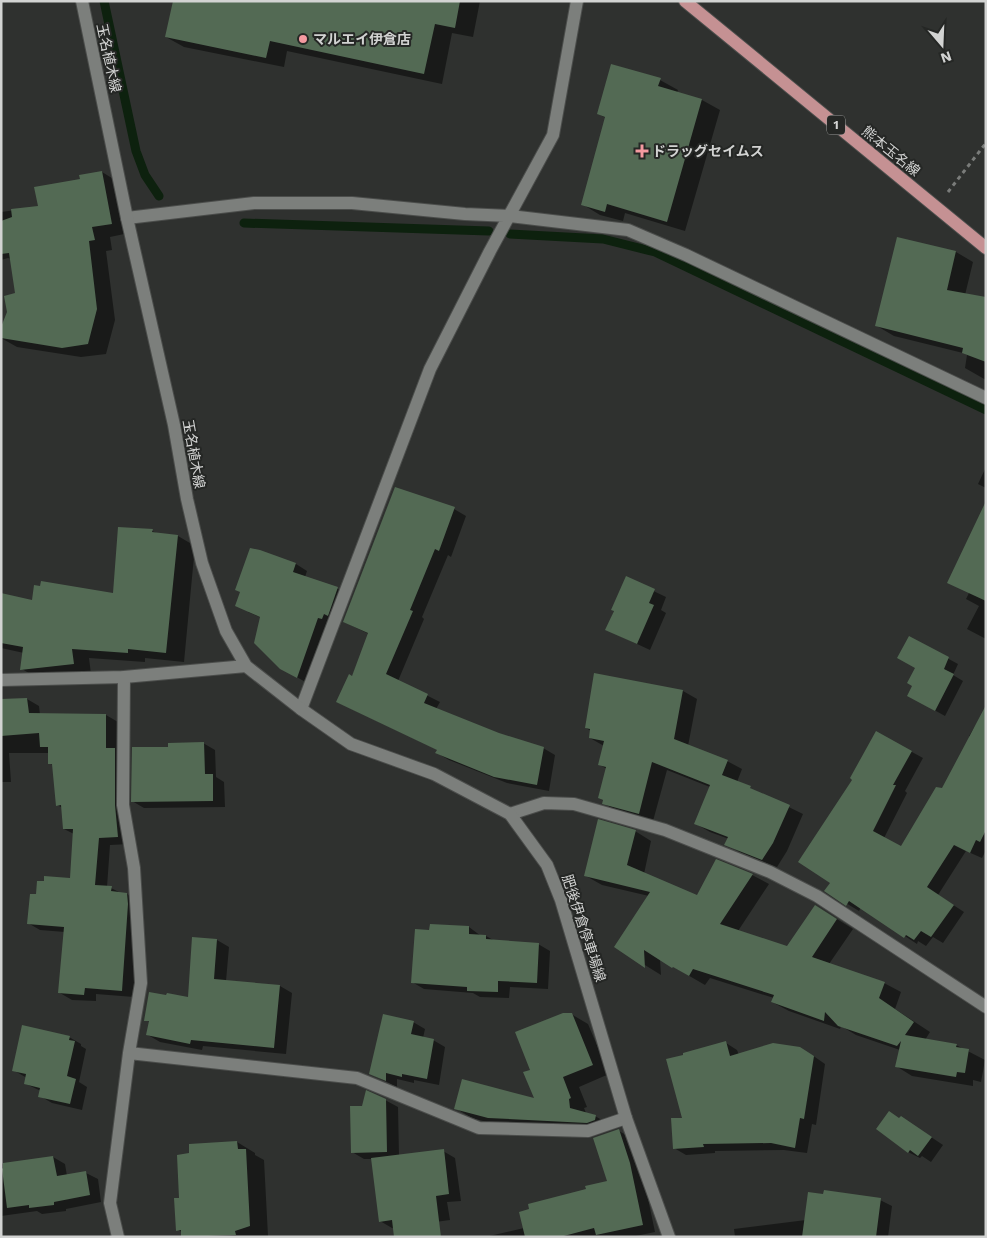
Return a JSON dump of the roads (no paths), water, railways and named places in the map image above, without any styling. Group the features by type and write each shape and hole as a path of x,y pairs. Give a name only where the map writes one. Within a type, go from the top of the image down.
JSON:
{"main road":[{"name":"熊本玉名線","path":"686,1 986,248"}],"street":[{"name":"玉名植木線","path":"82,1 202,563 226,631 246,666"},
{"path":"301,709 430,369 490,251 553,135 577,1"},
{"path":"127,218 254,203 352,203 465,214 510,216 628,230 686,255 986,398"},
{"path":"1,680 124,677 246,666"},
{"name":"肥後伊倉停車場線","path":"246,666 301,709 351,744 434,774 510,814 547,865 561,900 626,1118 669,1237"},
{"path":"118,1237 110,1204 129,1053 141,983 134,868 123,805 124,677"},
{"path":"510,814 544,803 574,804 665,830 770,872 817,896 986,1007"},
{"path":"129,1053 357,1078 479,1128 588,1131 626,1118"}],"waterway":[{"path":"104,1 136,151 145,175 159,196"},
{"path":"244,223 489,231"},
{"path":"510,234 603,239 655,252 986,410"}],"place":[{"name":"マルエイ伊倉店","path":"303,39"},
{"name":"ドラッグセイムス","path":"642,151"}]}
